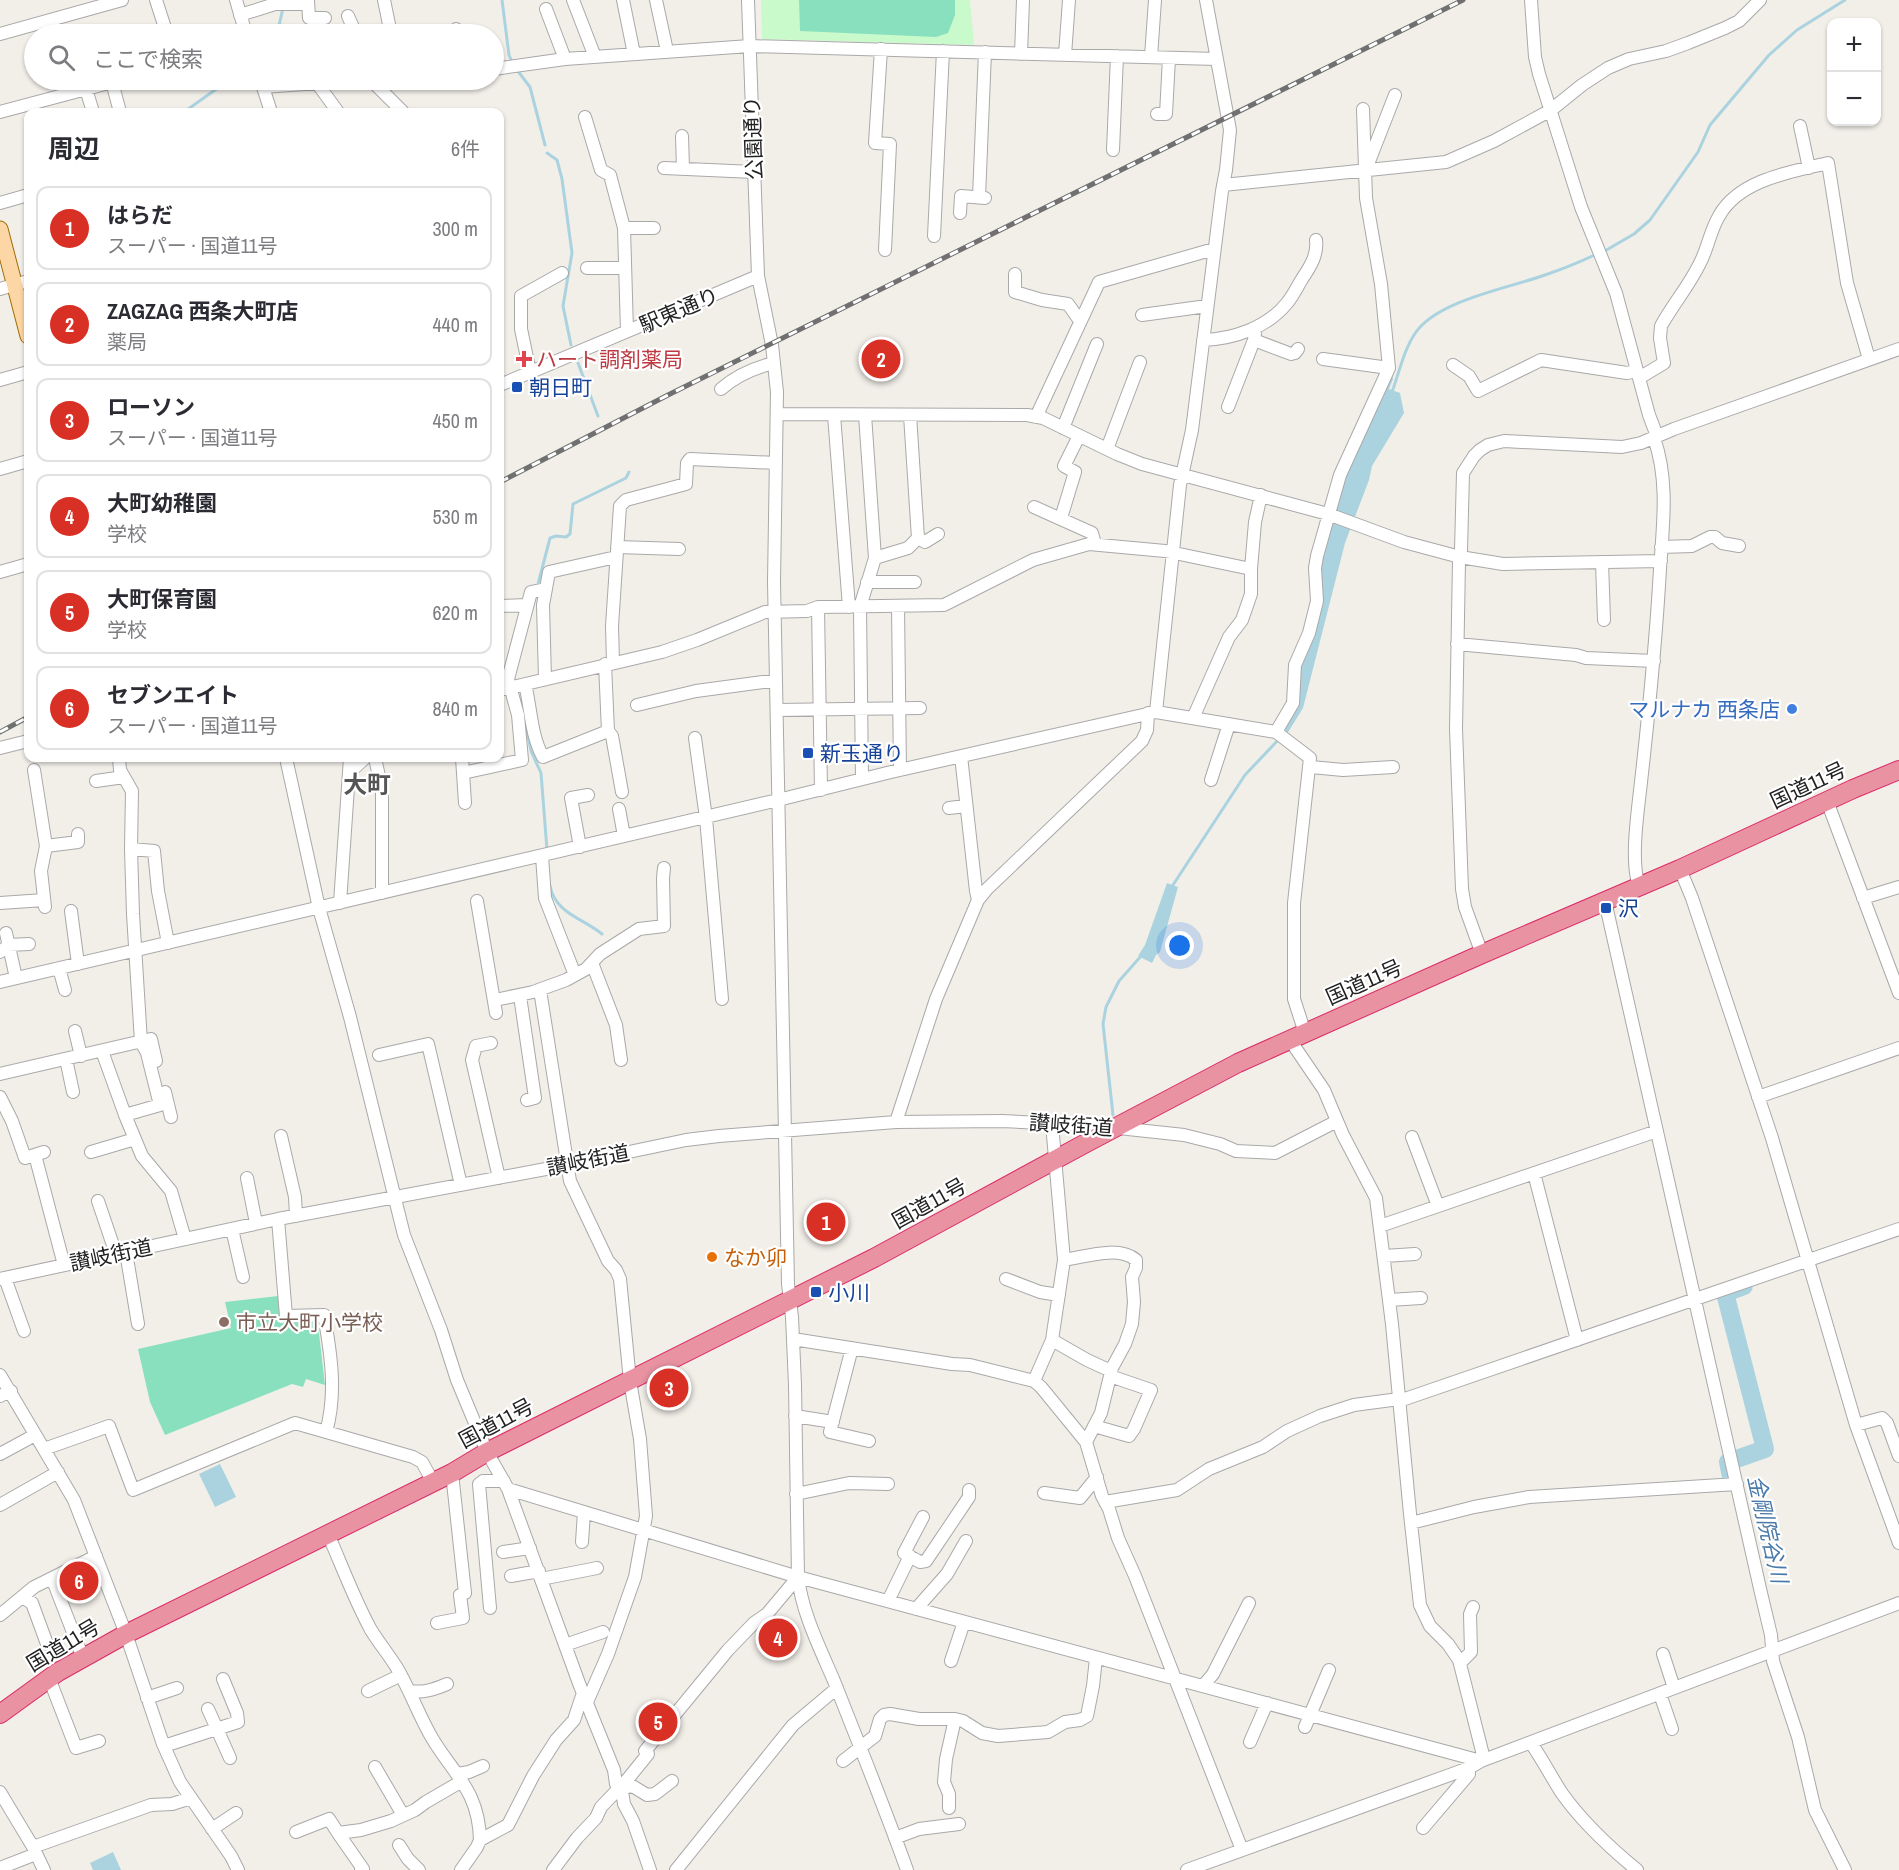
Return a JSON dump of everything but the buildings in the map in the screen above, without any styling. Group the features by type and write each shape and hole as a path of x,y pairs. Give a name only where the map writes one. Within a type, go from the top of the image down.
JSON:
{"highway":[{"name":"国道11号","path":"0,1714 49,1678 126,1634 453,1473 487,1452 874,1258 1238,1063 1899,770"}],"main road":[{"path":"0,229 24,321"}],"street":[{"path":"36,24 122,0"},
{"path":"156,0 164,24"},
{"path":"236,0 243,24"},
{"path":"386,0 390,24"},
{"path":"573,0 595,57"},
{"path":"623,0 634,54"},
{"path":"656,0 667,51"},
{"name":"公園通り","path":"748,0 758,276 774,363 777,414 775,612 778,801 784,1131 788,1284 793,1339 798,1577 802,1600 907,1870"},
{"path":"1021,54 1023,0"},
{"path":"1065,55 1069,0"},
{"path":"1152,57 1155,0"},
{"path":"896,1122 936,999 978,900 987,888 1142,741 1152,713 1229,151 1230,130 1206,0"},
{"path":"1532,0 1535,57 1581,207 1616,293 1656,437 1662,467 1665,493 1654,661 1637,826 1635,873 1639,886"},
{"path":"1223,185 1446,162 1494,141 1551,110 1608,68 1629,59 1688,44 1725,28 1739,21 1760,0"},
{"path":"240,15 275,4 308,2 309,18 325,18"},
{"path":"546,10 566,59"},
{"path":"348,16 352,24"},
{"path":"0,34 24,27"},
{"path":"504,68 566,59 750,46 1217,59"},
{"path":"881,49 875,143 890,144 885,250"},
{"path":"934,236 943,51"},
{"path":"960,213 961,196 983,197 985,52"},
{"path":"1113,150 1117,56"},
{"path":"1157,114 1166,114 1169,58"},
{"path":"0,112 82,90"},
{"path":"86,90 92,108"},
{"path":"117,90 119,108"},
{"path":"264,90 270,108"},
{"path":"322,90 335,108"},
{"path":"381,90 399,108"},
{"path":"1366,170 1395,95"},
{"path":"1280,734 1293,703 1295,665 1309,633 1317,601 1315,568 1346,459 1389,368 1381,284 1366,198 1364,109"},
{"path":"585,117 601,170 610,175 624,228 627,332"},
{"path":"1800,126 1809,168"},
{"path":"682,136 682,169"},
{"path":"1453,365 1469,376 1478,391 1541,360 1574,363 1638,375 1664,363 1660,338 1661,326 1701,262 1718,218 1728,201 1760,183 1786,173 1828,163 1847,283 1869,359"},
{"path":"664,168 754,172"},
{"path":"0,203 24,196"},
{"path":"624,228 654,228"},
{"path":"1228,407 1253,334 1287,303 1309,268 1317,250 1316,240"},
{"path":"1036,417 1099,282 1214,249"},
{"path":"587,268 625,268"},
{"path":"530,372 527,367 521,329 521,296 562,273"},
{"path":"1015,274 1015,292 1068,304 1080,321"},
{"name":"駅東通り","path":"504,383 758,276"},
{"path":"1142,315 1207,306"},
{"path":"1203,340 1253,334 1291,354 1296,353 1298,349"},
{"path":"1063,428 1097,344"},
{"path":"1482,954 1465,907 1462,889 1456,729 1463,473 1474,456 1488,445 1504,441 1622,447 1641,443 1684,425 1899,349"},
{"path":"1323,359 1389,368"},
{"path":"1107,449 1140,362"},
{"path":"721,389 733,378 757,367 774,363"},
{"path":"0,380 24,373"},
{"path":"777,414 1043,418 1142,464 1330,515 1404,542 1460,557 1503,564 1660,561"},
{"path":"834,415 854,607 861,709 862,779"},
{"path":"854,607 867,582 875,558 865,415"},
{"path":"875,558 908,548 918,538 910,415"},
{"path":"1060,518 1075,472 1064,466 1079,436"},
{"path":"622,792 612,736 608,731 609,663 620,506 626,501 686,484 687,463 690,459 776,463"},
{"path":"0,469 24,462"},
{"path":"1193,718 1229,637 1242,620 1251,594 1255,522 1261,495"},
{"path":"1034,507 1092,533 1095,544"},
{"path":"918,538 925,542 938,534"},
{"path":"1661,547 1692,546 1710,537 1715,537 1722,543 1740,546"},
{"path":"513,687 662,652 765,612 807,610 818,607 944,605 1033,560 1095,544 1173,554 1251,569"},
{"path":"545,679 543,605 544,589 549,572 616,552 679,549"},
{"path":"1602,562 1604,620"},
{"path":"0,572 24,565"},
{"path":"867,582 915,582"},
{"path":"544,589 531,592 526,604 507,679 531,707 536,745 543,757 608,731"},
{"path":"504,606 526,604"},
{"path":"898,606 900,770"},
{"path":"818,607 821,790"},
{"path":"1457,644 1576,655 1586,658 1654,661"},
{"path":"637,705 696,691 776,682"},
{"path":"463,773 522,760 513,687"},
{"path":"777,710 920,708"},
{"path":"0,982 1152,713 1280,734 1310,758 1311,767 1294,903 1294,999 1298,1036 1376,1198 1389,1300 1420,1605 1430,1626 1448,1644 1460,1663 1482,1760"},
{"path":"1211,780 1229,724"},
{"path":"695,738 706,818 722,999"},
{"path":"0,748 24,742"},
{"path":"961,756 978,900"},
{"path":"119,762 120,770 132,792 131,849 141,1042 147,1053 160,1105 125,1115"},
{"path":"287,762 318,908 360,1057 404,1235 441,1330 457,1380 487,1452 506,1484 650,1870"},
{"path":"340,903 351,762"},
{"path":"350,772 361,762"},
{"path":"376,762 382,790 382,893"},
{"path":"462,762 465,803"},
{"path":"1311,767 1343,770 1393,767"},
{"path":"0,903 45,903 41,871 46,846 34,770"},
{"path":"96,781 124,777"},
{"path":"580,847 571,798 588,795"},
{"path":"1827,801 1899,993"},
{"path":"949,808 966,806"},
{"path":"619,808 624,836"},
{"path":"46,846 78,842 78,834"},
{"path":"131,849 154,851 158,891 168,943"},
{"path":"547,854 545,898 575,975"},
{"path":"495,1000 540,990 575,975 600,954 639,929 664,926 664,868"},
{"path":"1680,869 1692,898 1758,1097 1809,1261 1856,1425 1899,1543"},
{"path":"1863,898 1899,887"},
{"path":"477,901 496,1013"},
{"path":"1605,901 1771,1635 1773,1661 1798,1737 1815,1810 1845,1870"},
{"path":"71,911 78,964"},
{"path":"16,978 5,943 29,944"},
{"path":"592,963 616,1025 621,1060"},
{"path":"59,968 65,990"},
{"path":"480,1840 508,1825 533,1776 556,1740 573,1720 608,1654 635,1577 646,1516 640,1439 630,1381 620,1279 608,1261 570,1181 540,990"},
{"path":"520,996 535,1098 527,1100"},
{"path":"75,1031 81,1056"},
{"path":"0,1074 151,1039 171,1117"},
{"path":"491,1043 476,1046 472,1060 500,1178"},
{"path":"379,1054 428,1044 461,1185"},
{"path":"1758,1097 1899,1048"},
{"path":"102,1051 142,1156 171,1191 185,1239"},
{"path":"66,1059 73,1092"},
{"path":"1,1103 25,1158 39,1153 64,1265"},
{"name":"讃岐街道","path":"2,1279 256,1223 500,1178 686,1140 896,1122 952,1120 1114,1128 1184,1135 1220,1144 1236,1151 1275,1153 1337,1121"},
{"path":"1034,1381 1052,1340 1064,1260 1052,1124"},
{"path":"1380,1226 1657,1131"},
{"path":"281,1136 295,1197 296,1216"},
{"path":"1412,1137 1438,1206"},
{"path":"91,1152 135,1139"},
{"path":"1534,1173 1577,1340"},
{"path":"247,1178 256,1223"},
{"path":"99,1201 121,1253 138,1324"},
{"path":"278,1219 286,1316 324,1316 332,1360 332,1414 326,1432"},
{"path":"232,1229 243,1276"},
{"path":"1105,1502 1177,1490 1209,1469 1263,1447 1287,1431 1320,1416 1354,1405 1399,1400 1899,1229"},
{"path":"1064,1260 1117,1252 1131,1255 1136,1260 1136,1268 1132,1277 1134,1302 1132,1324 1111,1373 1101,1413 1086,1442"},
{"path":"1383,1256 1414,1254"},
{"path":"2,1279 24,1331"},
{"path":"1006,1279 1040,1292 1059,1295"},
{"path":"1389,1300 1421,1298"},
{"path":"793,1339 970,1365 1034,1381 1041,1387 1086,1442 1118,1538 1242,1850"},
{"path":"1052,1340 1111,1373 1150,1390 1129,1436 1094,1426"},
{"path":"852,1348 830,1432 869,1441"},
{"path":"0,1375 5,1394 35,1435 74,1500 126,1634 164,1746 180,1782 238,1870"},
{"path":"795,1416 833,1422"},
{"path":"1856,1425 1882,1418 1887,1423 1899,1456"},
{"path":"44,1449 110,1426 133,1490 295,1423 412,1457 422,1462 433,1482"},
{"path":"0,1454 35,1435"},
{"path":"0,1505 58,1472"},
{"path":"437,1623 463,1618 460,1595 465,1593 453,1473"},
{"path":"1044,1493 1080,1498 1097,1477"},
{"path":"490,1608 483,1582 478,1533 479,1484 483,1480 506,1484 584,1512 798,1577 1482,1760"},
{"path":"796,1494 849,1483 888,1484"},
{"path":"1411,1523 1474,1507 1529,1497 1737,1484"},
{"path":"923,1517 904,1553 920,1562 926,1561 969,1497 969,1490"},
{"path":"582,1542 584,1512"},
{"path":"328,1534 360,1609 409,1691 432,1739 472,1797 480,1840 461,1870"},
{"path":"916,1609 947,1574 966,1541"},
{"path":"503,1552 530,1548"},
{"path":"0,1615 34,1587 96,1556"},
{"path":"888,1601 910,1556"},
{"path":"511,1576 597,1568"},
{"path":"621,1790 648,1754 645,1751 728,1650 754,1623 767,1614 798,1577"},
{"path":"52,1578 83,1658"},
{"path":"22,1597 32,1603 47,1644"},
{"path":"1187,1870 1210,1866 1242,1850 1469,1768 1482,1760 1899,1603"},
{"path":"1460,1663 1471,1652 1470,1614 1473,1607"},
{"path":"1208,1687 1250,1609"},
{"path":"951,1661 964,1622"},
{"path":"565,1645 603,1632"},
{"path":"1663,1654 1674,1688"},
{"path":"843,1761 875,1736 880,1719 884,1715 919,1719 955,1719 963,1721 982,1733 998,1736 1048,1732 1065,1722 1080,1720 1087,1716 1096,1658"},
{"path":"1305,1727 1329,1670"},
{"path":"368,1691 400,1675"},
{"path":"49,1678 76,1748 99,1741"},
{"path":"164,1746 238,1722 237,1713 223,1679"},
{"path":"409,1691 420,1693 447,1684"},
{"path":"147,1698 177,1688"},
{"path":"676,1870 793,1725 837,1688"},
{"path":"1660,1694 1672,1729"},
{"path":"1250,1742 1267,1703"},
{"path":"208,1709 230,1758"},
{"path":"949,1808 949,1794 944,1782 946,1759 955,1719"},
{"path":"1531,1743 1577,1813 1637,1870"},
{"path":"338,1833 361,1830 415,1810 460,1777 483,1766"},
{"path":"375,1767 403,1815"},
{"path":"1422,1828 1469,1774 1469,1768"},
{"path":"553,1870 577,1838 596,1818 601,1807 621,1790 628,1786 647,1795 655,1794 672,1781"},
{"path":"0,1792 44,1870"},
{"path":"0,1868 34,1850 151,1805 172,1804 191,1798"},
{"path":"212,1829 236,1813"},
{"path":"296,1832 329,1819 363,1869 361,1870"},
{"path":"895,1838 919,1829 959,1824"},
{"path":"399,1845 419,1870"}],"green space":[{"path":"761,0 970,0 974,45 762,39"},
{"path":"799,0 955,0 955,15 948,33 936,37 800,31"},
{"path":"278,1296 280,1323 315,1322 318,1325 325,1385 306,1379 303,1387 292,1384 165,1435 150,1402 138,1349 231,1328 225,1302"}],"water":[{"path":"1392,375 1393,379 1389,389 1400,393 1404,413 1372,466 1369,480 1345,543 1303,708 1287,734 1284,728 1343,476"},
{"path":"1167,883 1178,887 1160,952 1152,963 1138,956 1145,945"},
{"path":"220,1464 236,1497 215,1507 199,1474"},
{"path":"113,1852 121,1870 93,1870 90,1863"}],"waterway":[{"path":"502,0 509,55 513,64"},
{"path":"1603,252 1634,234 1650,220 1698,152 1710,125 1769,55 1797,30 1845,0"},
{"path":"279,24 283,8"},
{"path":"517,70 530,87 545,145"},
{"path":"190,108 215,90"},
{"path":"547,153 557,160 562,179 572,253 563,306 571,345"},
{"path":"1392,392 1402,361 1416,332 1441,311 1476,296 1552,273 1597,254"},
{"path":"578,363 598,416"},
{"path":"537,588 550,538 566,537 570,534 573,504 626,478 629,472"},
{"path":"523,710 531,751 541,773 547,850"},
{"path":"1171,888 1245,775 1280,738"},
{"path":"550,886 553,895 564,909 602,934"},
{"path":"1113,1115 1103,1024 1106,1007 1119,981 1142,955"},
{"name":"金剛院谷川","path":"1731,1477 1728,1462 1765,1449 1725,1293 1744,1286"}],"railway":[{"path":"504,480 668,395 1463,0"},
{"path":"0,732 24,719"}],"place":[{"name":"ハート調剤薬局","path":"524,359"},
{"name":"ZAGZAG 西条大町店","path":"881,359"},
{"name":"朝日町","path":"517,387"},
{"name":"マルナカ 西条店","path":"1792,709"},
{"name":"新玉通り","path":"808,753"},
{"name":"沢","path":"1606,908"},
{"name":"はらだ","path":"826,1222"},
{"name":"なか卯","path":"712,1257"},
{"name":"小川","path":"816,1292"},
{"name":"市立大町小学校","path":"224,1322"},
{"name":"ローソン","path":"669,1388"},
{"name":"セブンエイト","path":"79,1581"},
{"name":"大町幼稚園","path":"778,1638"},
{"name":"大町保育園","path":"658,1722"}],"district":[{"name":"大町","path":"367,784"}]}
